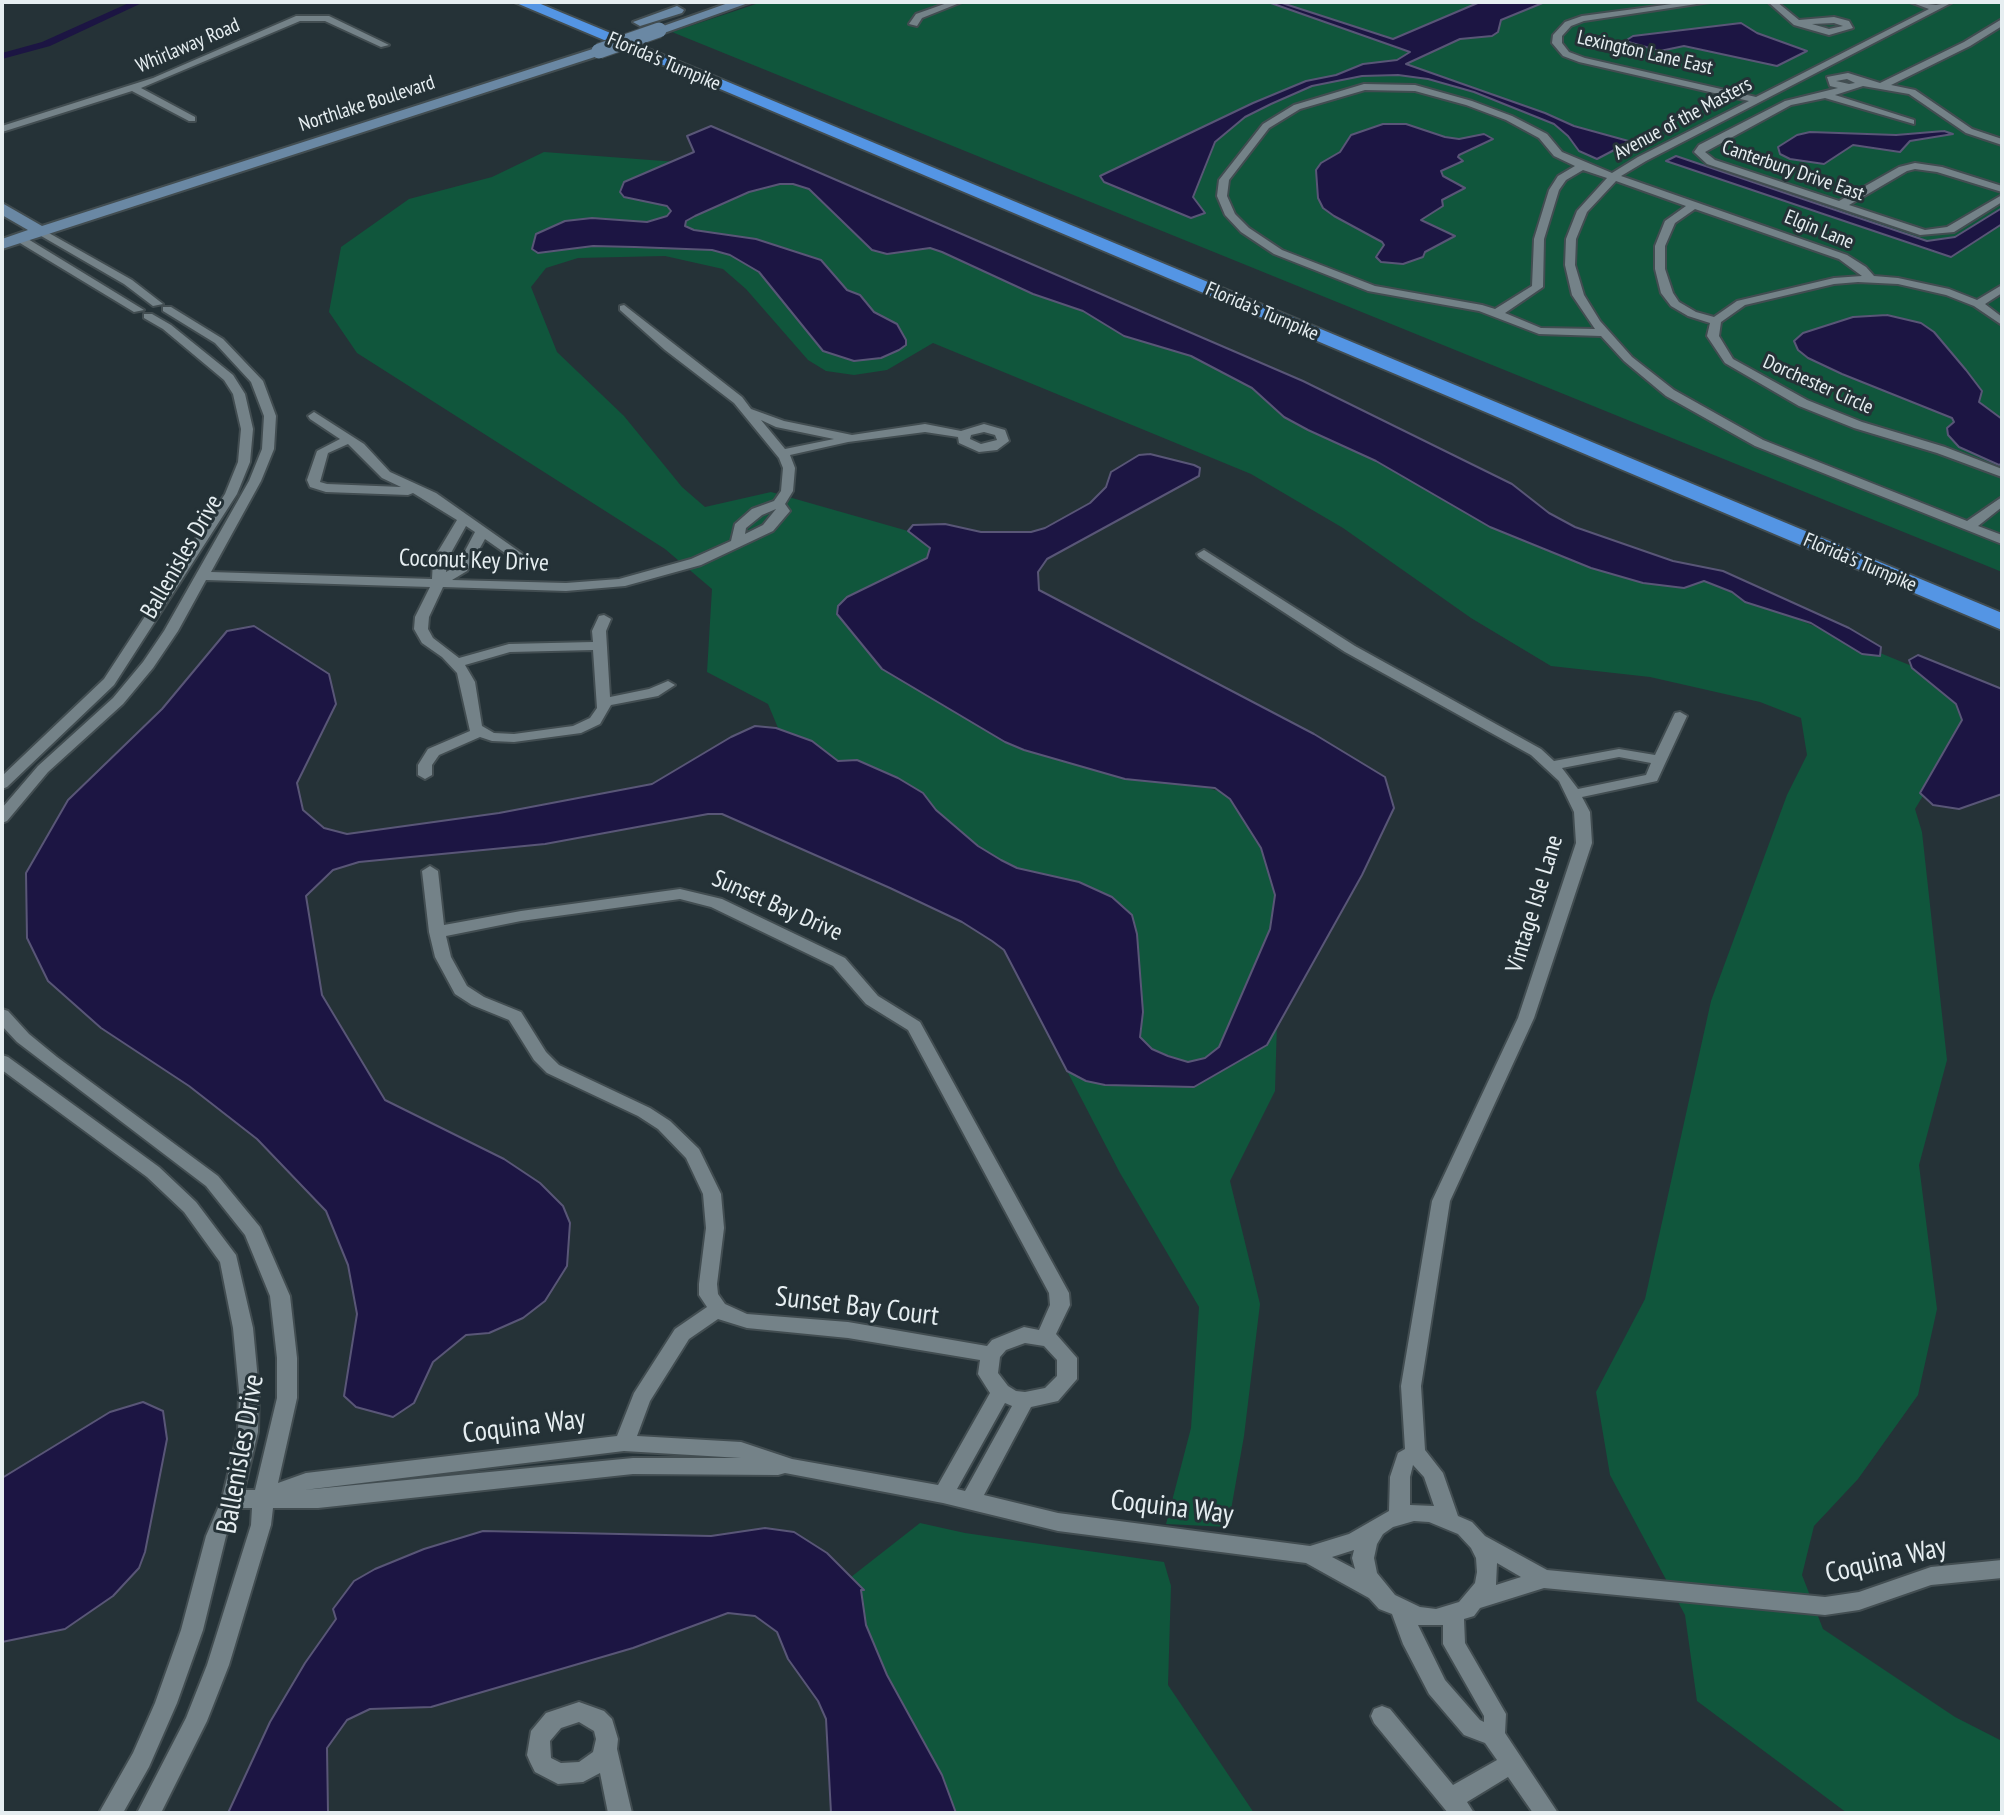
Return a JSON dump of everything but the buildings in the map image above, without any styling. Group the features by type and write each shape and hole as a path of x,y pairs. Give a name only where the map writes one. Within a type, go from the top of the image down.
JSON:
{"highway":[{"name":"Florida's Turnpike","path":"553,2 2002,605"},
{"name":"Florida's Turnpike","path":"524,3 2002,622"}],"main road":[{"name":"Northlake Boulevard","path":"2,244 22,230 702,2"},
{"name":"Northlake Boulevard","path":"40,231 744,2"},
{"path":"2,208 22,230"},
{"path":"2,230 40,231"}],"street":[{"path":"914,24 919,16 958,2"},
{"name":"Lexington Lane East","path":"1706,2 1667,5 1577,20 1568,24 1558,35 1557,43 1566,54 1582,60 1758,100"},
{"path":"1772,2 1797,23"},
{"path":"1914,2 1937,8"},
{"name":"Avenue of the Masters","path":"1949,2 1616,175 1582,211 1571,239 1570,254 1578,295 1603,333 1647,376 1728,427 1793,458 2002,540"},
{"name":"Whirlaway Road","path":"2,129 185,69 299,18 326,18 384,45"},
{"path":"1884,85 1967,44 2002,22"},
{"path":"1814,71 1832,77 1848,76 1863,83 1884,85 1917,95 1969,131 2002,142"},
{"path":"1832,77 1830,81 1833,84 1845,86"},
{"name":"Canterbury Drive East","path":"1863,83 1788,103 1703,147 1699,152 1711,162 1908,230 1932,233 1950,230 2002,198"},
{"name":"Elgin Lane","path":"1496,314 1473,305 1372,289 1278,252 1245,230 1230,215 1222,196 1224,180 1266,126 1324,97 1379,86 1431,91 1485,109 1543,136 1558,154 1582,166 1616,175 1843,257 1862,269 1870,279 1932,287 1978,304 2002,322"},
{"path":"134,88 192,119"},
{"path":"1825,95 1911,122"},
{"path":"1496,314 1537,287 1539,239 1554,190 1562,178 1582,166"},
{"path":"1839,206 1903,169 1915,166 1938,169 2002,189"},
{"path":"1696,204 1670,221 1660,246 1660,269 1667,293 1675,304 1692,314 1716,321 1730,308 1753,299 1834,281 1870,279"},
{"name":"Ballenisles Drive","path":"2,784 109,682 231,494 244,462 247,429 239,394 229,378 167,327 103,291 22,230"},
{"name":"Ballenisles Drive","path":"2,818 43,769 118,701 171,631 255,481 268,449 269,438 270,416 257,381 219,341 128,282 40,231"},
{"path":"103,291 128,282 190,316 219,341"},
{"path":"1978,304 2002,288"},
{"path":"103,291 144,322 198,352"},
{"path":"624,308 747,410 783,453 925,428 965,435"},
{"path":"1496,314 1539,331 1603,333"},
{"path":"167,327 186,321"},
{"name":"Dorchester Circle","path":"1716,321 1713,336 1721,352 1774,388 1858,425 1941,450 2002,473"},
{"path":"747,410 780,424 852,439"},
{"path":"314,416 349,439 386,475 420,491 520,557"},
{"path":"349,439 323,451 314,484 326,488 420,491"},
{"name":"Coconut Key Drive","path":"202,576 566,587 620,583 672,571 768,528 784,511 779,504 789,479 783,453"},
{"path":"1969,526 2002,501"},
{"path":"463,520 440,560 439,582 422,617 421,629 427,640 457,663 468,682 475,727 480,732 503,739 576,730 595,721 601,715 604,702 599,646 599,631 604,619"},
{"path":"439,582 462,568 482,532"},
{"name":"Vintage Isle Lane","path":"1204,554 1350,649 1518,741 1552,766 1575,794 1582,812 1584,843 1526,1018 1441,1201 1411,1386 1415,1453 1405,1459 1399,1515"},
{"path":"457,663 509,648 599,646"},
{"path":"604,702 653,693 668,685"},
{"path":"1575,794 1652,778 1680,716"},
{"path":"425,775 425,765 433,752 480,732"},
{"path":"1552,766 1619,753 1661,760"},
{"path":"430,871 443,957 461,990 478,1001 515,1016 540,1056 553,1069 644,1112 664,1125 693,1154 712,1194 715,1228 708,1284 709,1295 718,1309 682,1334 641,1399 624,1443"},
{"name":"Sunset Bay Drive","path":"437,932 521,916 680,894 716,903 839,962 872,1000 914,1026 920,1034 1059,1293 1060,1305 1045,1338"},
{"name":"Ballenisles Drive","path":"2,1015 51,1061 212,1181 253,1232 280,1296 287,1358 287,1398 264,1497 261,1525 218,1665 196,1721 149,1813"},
{"name":"Ballenisles Drive","path":"2,1061 153,1172 190,1207 229,1260 243,1328 249,1391 248,1432 232,1499 216,1536 192,1630 166,1703 141,1760 111,1813"},
{"name":"Sunset Bay Court","path":"718,1309 733,1318 747,1321 848,1330 991,1354"},
{"path":"1024,1335 1045,1338 1061,1348 1067,1358 1067,1379 1051,1395 1025,1400 1001,1392 988,1374 991,1354 1010,1338 1024,1335"},
{"path":"943,1494 1001,1392"},
{"path":"970,1501 1025,1400"},
{"name":"Coquina Way","path":"264,1497 306,1481 624,1443 741,1450 792,1467 943,1494 1058,1522 1310,1555 1376,1591"},
{"path":"1415,1453 1433,1473 1448,1518"},
{"name":"Coquina Way","path":"232,1499 318,1499 633,1466 792,1467"},
{"path":"1414,1512 1448,1518 1465,1528 1478,1542 1488,1572 1485,1587 1477,1600 1453,1615 1427,1617 1401,1610 1376,1591 1367,1575 1363,1558 1367,1542 1376,1528 1399,1515 1414,1512"},
{"name":"Coquina Way","path":"1310,1555 1355,1541 1376,1528"},
{"name":"Coquina Way","path":"1478,1542 1544,1579"},
{"name":"Coquina Way","path":"1477,1600 1544,1579 1825,1606 1859,1601 1931,1576 2002,1569"},
{"path":"1401,1610 1414,1644 1437,1687 1472,1728 1493,1735 1546,1813"},
{"path":"1453,1615 1454,1644 1495,1714 1493,1735"},
{"path":"1455,1708 1481,1694"},
{"path":"1382,1716 1457,1806 1510,1764"},
{"path":"606,1749 620,1813"}],"green space":[{"path":"762,2 2002,2 2002,572 672,32"},
{"path":"544,152 770,169 1285,395 1481,516 1704,581 1929,673 1956,704 1965,726 1915,809 1922,832 1947,1060 1919,1165 1937,1309 1918,1395 1858,1479 1814,1526 1802,1575 1823,1629 1955,1717 2002,1741 2002,1813 1847,1813 1697,1701 1685,1615 1610,1475 1596,1392 1645,1299 1711,1001 1787,795 1807,755 1801,718 1760,702 1650,677 1551,666 1471,618 1343,528 1251,474 933,343 887,370 854,375 826,371 808,360 746,289 723,269 665,256 578,258 546,268 531,287 557,352 624,416 682,487 705,507 771,492 908,531 945,549 1030,737 1246,799 1287,873 1279,952 1275,1091 1230,1181 1260,1304 1244,1436 1228,1527 1166,1524 1191,1428 1199,1307 1120,1173 1067,1071 1121,959 1037,886 786,747 768,704 707,672 712,589 665,549 357,353 329,312 341,247 409,199 492,177"},
{"path":"920,1523 965,1533 1164,1562 1171,1586 1168,1685 1254,1813 914,1813 837,1588"}],"shaded area":[{"path":"1268,2 1279,2 1393,39 1480,2 1545,2 1501,20 1498,32 1492,36 1460,39 1406,64 1574,126 1643,145 1633,150 1620,147 1597,159 1579,151 1554,124 1474,92 1428,79 1398,75 1362,76 1312,86 1271,104 1245,117 1215,142 1193,197 1205,213 1191,218 1104,182 1100,176 1253,103 1306,81 1336,75 1363,64 1397,60 1410,52"},
{"path":"1741,23 1757,33 1807,51 1777,66 1684,46 1660,51 1625,41 1633,36"},
{"path":"1383,124 1406,124 1459,139 1484,134 1493,139 1459,155 1463,161 1441,171 1443,176 1465,188 1442,200 1443,206 1421,220 1455,236 1425,252 1423,257 1403,264 1381,262 1376,257 1384,245 1382,242 1334,216 1323,208 1318,198 1316,170 1321,163 1340,152 1351,135"},
{"path":"711,126 1303,381 1512,484 1549,513 1575,527 1673,561 1723,571 1849,628 1881,647 1880,656 1862,654 1811,623 1745,602 1732,592 1704,581 1684,588 1643,583 1591,568 1490,527 1376,461 1284,417 1252,388 1191,356 1124,336 1083,311 1033,294 930,248 887,254 872,250 809,189 793,184 749,192 695,216 686,221 685,226 756,239 821,260 847,290 860,295 874,312 897,324 906,340 906,345 899,350 881,358 854,361 823,351 759,272 730,255 712,250 593,246 538,253 532,249 536,234 565,221 592,218 647,222 667,216 671,211 667,206 624,197 620,192 624,182 694,152 687,136"},
{"path":"1944,131 1953,134 1910,141 1900,152 1853,145 1824,164 1790,159 1780,154 1778,147 1797,135 1810,132 1896,135"},
{"path":"1676,156 1927,241 1955,237 2002,208 2002,224 1951,257 1666,161"},
{"path":"1887,315 1921,323 1934,332 1966,370 1982,391 1979,402 2002,419 2002,463 1999,465 1959,447 1948,435 1947,428 1954,422 1952,418 1808,358 1798,350 1794,341 1803,333 1853,317"},
{"path":"1150,454 1194,465 1200,468 1199,476 1047,559 1038,572 1039,590 1314,734 1385,777 1394,808 1362,875 1267,1045 1194,1087 1105,1085 1086,1081 1067,1071 1004,950 992,941 962,922 890,888 722,814 545,844 359,862 333,870 306,896 322,995 385,1100 504,1159 540,1183 563,1206 570,1223 567,1266 545,1301 523,1318 489,1333 466,1335 433,1362 414,1403 393,1417 356,1407 344,1396 357,1314 348,1265 326,1211 257,1139 189,1086 101,1028 48,981 27,938 26,873 68,800 162,709 227,631 254,626 329,674 336,704 297,783 303,810 324,828 347,834 499,813 652,784 755,726 776,728 812,741 838,761 857,760 898,778 923,793 936,810 978,846 1001,860 1017,868 1079,882 1112,897 1132,915 1137,934 1143,1012 1140,1037 1152,1049 1168,1056 1188,1062 1205,1058 1219,1047 1270,929 1275,895 1261,848 1230,799 1215,788 1125,779 1005,742 882,669 837,614 838,606 847,597 927,558 930,548 908,531 913,525 945,524 981,532 1031,532 1045,528 1090,503 1106,487 1111,472 1139,455"},
{"path":"1918,655 2002,689 2002,794 1959,809 1933,805 1920,793 1962,720 1956,704 1912,668 1909,660"},
{"path":"143,1402 163,1411 167,1439 145,1552 139,1568 113,1596 65,1629 2,1642 2,1478 110,1412"},
{"path":"765,1528 794,1532 827,1553 864,1590 861,1590 866,1625 887,1675 942,1775 956,1813 831,1813 826,1719 818,1701 788,1659 777,1632 755,1616 728,1613 633,1648 431,1707 370,1709 347,1720 327,1748 328,1813 228,1813 270,1722 336,1619 333,1609 354,1581 375,1569 424,1549 483,1531 711,1536"}],"waterway":[{"path":"2,56 46,44 139,2"}]}
